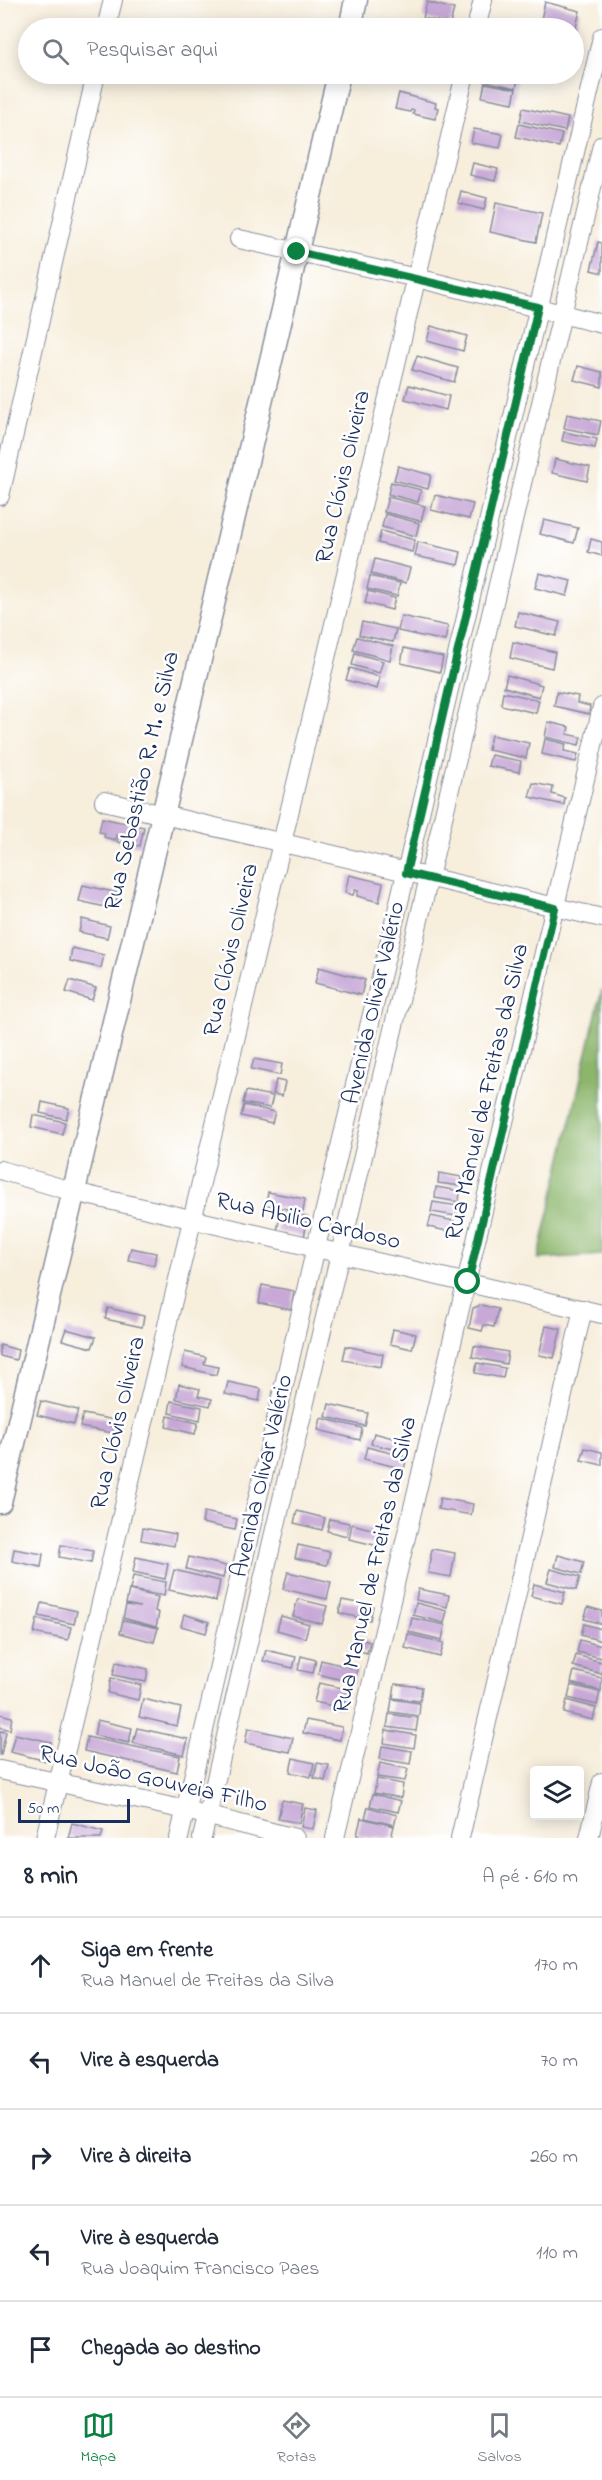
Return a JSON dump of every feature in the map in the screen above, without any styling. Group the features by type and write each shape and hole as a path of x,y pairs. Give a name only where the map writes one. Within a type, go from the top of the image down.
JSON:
{"street":[{"path":"108,18 113,0"},
{"path":"352,18 357,0"},
{"path":"478,18 483,0"},
{"path":"179,1838 602,36"},
{"path":"0,496 94,84"},
{"name":"Rua Sebastião R. M. e Silva","path":"0,1502 337,84"},
{"name":"Rua Clóvis Oliveira","path":"45,1838 463,84"},
{"name":"Avenida Olivar Valério","path":"202,1838 602,145"},
{"path":"239,239 417,278 602,324"},
{"name":"Rua Manuel de Freitas da Silva","path":"335,1838 602,707"},
{"path":"104,801 602,918"},
{"name":"Rua Abilio Cardoso","path":"2,1171 74,1192 602,1314"},
{"path":"460,1838 583,1309"},
{"name":"Rua João Gouveia Filho","path":"0,1770 186,1810 295,1838"},
{"path":"589,1838 602,1782"}],"green space":[{"path":"602,989 602,1255 538,1259"}],"building":[{"path":"427,2 454,9 452,18 423,18"},
{"path":"545,2 580,11 578,18 541,18"},
{"path":"485,84 516,89 513,103 482,97"},
{"path":"498,84 517,84 516,88"},
{"path":"399,93 436,103 435,107 438,108 435,119 413,114 414,110 410,112 395,109"},
{"path":"523,108 568,118 565,131 520,121"},
{"path":"519,124 562,134 559,147 516,137"},
{"path":"474,129 503,134 500,148 471,143"},
{"path":"473,163 498,169 495,181 470,175"},
{"path":"461,191 487,198 484,210 458,203"},
{"path":"496,203 542,213 536,242 490,232"},
{"path":"598,242 602,243 602,273 591,270"},
{"path":"431,326 467,336 463,351 427,341"},
{"path":"417,356 458,368 454,382 412,370"},
{"path":"578,366 602,372 602,387 574,380"},
{"path":"409,385 449,396 446,410 405,399"},
{"path":"567,414 601,421 598,435 564,428"},
{"path":"564,432 597,439 595,448 562,441"},
{"path":"555,459 590,467 587,481 552,473"},
{"path":"398,466 431,475 428,489 394,480"},
{"path":"391,482 421,490 418,502 388,494"},
{"path":"435,495 473,504 469,519 431,510"},
{"path":"388,497 425,506 421,521 384,512"},
{"path":"385,514 419,523 416,536 382,527"},
{"path":"544,520 578,528 574,543 540,534"},
{"path":"381,531 415,540 412,552 378,543"},
{"path":"591,539 602,542 602,556 588,552"},
{"path":"418,542 461,552 458,565 415,556"},
{"path":"375,559 410,568 406,583 371,574"},
{"path":"539,573 571,581 567,596 535,588"},
{"path":"370,576 400,583 397,596 367,589"},
{"path":"368,591 395,598 392,610 365,603"},
{"path":"518,612 560,622 556,636 515,626"},
{"path":"401,616 448,626 445,641 398,631"},
{"path":"362,622 396,629 393,642 359,635"},
{"path":"357,637 393,646 390,660 353,650"},
{"path":"513,642 555,652 552,668 510,658"},
{"path":"404,648 443,657 440,672 401,663"},
{"path":"355,653 383,661 379,673 352,665"},
{"path":"350,668 380,677 377,689 346,680"},
{"path":"507,675 542,685 539,697 504,687"},
{"path":"503,692 539,700 536,713 501,705"},
{"path":"557,692 578,696 577,703 590,706 589,714 554,706"},
{"path":"548,722 569,727 567,734 581,737 579,745 545,737"},
{"path":"491,735 529,743 526,758 488,750"},
{"path":"545,739 566,744 564,751 578,754 576,762 542,754"},
{"path":"491,755 521,761 519,772 488,766"},
{"path":"533,783 553,787 552,794 565,798 564,805 529,797"},
{"path":"102,818 144,827 140,846 117,842 118,836 116,835 115,840 104,837 105,833 99,832"},
{"path":"349,875 383,883 379,902 357,896 358,891 355,890 353,895 345,893"},
{"path":"83,885 118,893 114,909 79,901"},
{"path":"82,919 110,926 107,938 79,932"},
{"path":"72,948 104,955 101,968 70,961"},
{"path":"319,967 365,980 361,995 315,983"},
{"path":"70,980 96,988 92,1000 66,992"},
{"path":"254,1059 282,1064 280,1075 251,1069"},
{"path":"276,1080 285,1082 282,1096 273,1094"},
{"path":"246,1091 273,1096 270,1108 243,1103"},
{"path":"42,1102 69,1108 66,1119 40,1113"},
{"path":"244,1105 275,1112 272,1123 241,1116"},
{"path":"33,1115 65,1122 62,1134 31,1127"},
{"path":"439,1173 462,1177 461,1186 438,1183"},
{"path":"436,1187 460,1191 459,1202 435,1198"},
{"path":"268,1192 305,1199 303,1212 266,1205"},
{"path":"433,1202 458,1206 456,1216 431,1212"},
{"path":"281,1211 308,1217 304,1237 277,1231"},
{"path":"431,1216 454,1221 452,1232 428,1227"},
{"path":"131,1248 156,1253 154,1265 128,1260"},
{"path":"262,1285 294,1291 291,1310 259,1303"},
{"path":"481,1305 498,1309 494,1327 484,1325 482,1331 469,1328 473,1308"},
{"path":"108,1308 144,1316 142,1327 105,1319"},
{"path":"546,1326 561,1329 554,1358 539,1355"},
{"path":"66,1329 96,1337 92,1348 62,1340"},
{"path":"393,1329 416,1334 412,1349 390,1344"},
{"path":"0,1345 18,1350 16,1360 0,1356"},
{"path":"346,1346 383,1354 381,1367 343,1360"},
{"path":"474,1346 508,1352 506,1364 472,1357"},
{"path":"185,1352 206,1357 204,1364 218,1367 216,1375 182,1367"},
{"path":"477,1363 505,1368 503,1378 475,1373"},
{"path":"228,1382 261,1389 259,1401 225,1394"},
{"path":"179,1384 200,1389 198,1396 212,1399 210,1406 176,1399"},
{"path":"41,1401 78,1410 74,1424 37,1415"},
{"path":"171,1401 202,1407 200,1420 169,1413"},
{"path":"329,1404 368,1413 365,1426 326,1417"},
{"path":"83,1414 115,1420 113,1433 80,1427"},
{"path":"168,1416 198,1423 195,1434 166,1427"},
{"path":"321,1418 362,1428 360,1440 318,1430"},
{"path":"374,1433 404,1441 402,1451 371,1444"},
{"path":"367,1447 407,1457 404,1469 364,1459"},
{"path":"585,1448 602,1452 602,1465 581,1460"},
{"path":"440,1498 473,1504 471,1515 438,1509"},
{"path":"297,1511 325,1518 322,1530 294,1523"},
{"path":"204,1512 237,1519 235,1530 202,1523"},
{"path":"330,1519 349,1523 347,1536 327,1531"},
{"path":"352,1524 386,1533 383,1547 349,1539"},
{"path":"143,1528 176,1534 174,1546 141,1540"},
{"path":"61,1545 93,1551 91,1563 59,1557"},
{"path":"298,1545 330,1552 327,1565 295,1558"},
{"path":"14,1549 43,1554 41,1567 12,1561"},
{"path":"432,1549 455,1553 451,1577 428,1573"},
{"path":"558,1555 584,1562 581,1574 555,1567"},
{"path":"136,1557 168,1564 165,1579 133,1572"},
{"path":"189,1557 226,1566 223,1578 186,1569"},
{"path":"551,1569 580,1577 576,1590 547,1582"},
{"path":"174,1570 220,1581 216,1601 169,1590"},
{"path":"288,1572 331,1582 327,1599 283,1589"},
{"path":"133,1576 166,1582 164,1596 130,1590"},
{"path":"534,1584 565,1592 562,1604 531,1596"},
{"path":"418,1589 449,1595 447,1607 416,1600"},
{"path":"129,1590 158,1597 155,1611 159,1613 156,1627 123,1618 126,1605 140,1607 126,1604"},
{"path":"298,1599 327,1606 322,1624 293,1616"},
{"path":"342,1600 373,1606 370,1620 339,1613"},
{"path":"42,1603 77,1611 74,1624 39,1616"},
{"path":"416,1603 447,1611 444,1623 413,1615"},
{"path":"588,1607 602,1611 602,1624 584,1619"},
{"path":"184,1614 209,1622 206,1633 181,1626"},
{"path":"281,1616 309,1624 305,1638 277,1630"},
{"path":"412,1618 445,1625 442,1640 409,1632"},
{"path":"37,1619 71,1627 68,1640 34,1633"},
{"path":"123,1620 158,1628 154,1642 120,1633"},
{"path":"584,1624 602,1629 602,1641 581,1635"},
{"path":"408,1634 444,1643 440,1657 405,1648"},
{"path":"354,1637 370,1642 367,1653 350,1648"},
{"path":"580,1640 602,1646 602,1658 577,1652"},
{"path":"266,1650 296,1657 293,1668 263,1661"},
{"path":"576,1655 602,1662 602,1674 573,1666"},
{"path":"301,1656 316,1660 313,1673 298,1670"},
{"path":"321,1660 357,1669 354,1683 318,1674"},
{"path":"116,1662 148,1669 146,1682 113,1675"},
{"path":"574,1671 602,1678 601,1691 571,1683"},
{"path":"111,1678 141,1685 138,1700 108,1693"},
{"path":"319,1683 347,1689 343,1708 314,1702"},
{"path":"395,1684 422,1687 420,1701 393,1698"},
{"path":"571,1685 600,1692 597,1705 568,1698"},
{"path":"143,1699 181,1708 177,1726 139,1717"},
{"path":"392,1699 420,1703 419,1716 390,1712"},
{"path":"567,1700 596,1708 593,1720 564,1713"},
{"path":"0,1714 12,1717 10,1730 0,1727"},
{"path":"389,1714 418,1718 416,1731 387,1727"},
{"path":"97,1720 132,1728 129,1743 94,1735"},
{"path":"306,1720 342,1727 340,1740 303,1733"},
{"path":"137,1728 188,1739 184,1755 133,1743"},
{"path":"248,1728 293,1738 290,1752 245,1743"},
{"path":"386,1730 416,1735 414,1748 384,1743"},
{"path":"0,1731 6,1732 1,1755 0,1755"},
{"path":"15,1734 51,1742 47,1761 10,1752"},
{"path":"87,1737 180,1756 177,1772 84,1751"},
{"path":"382,1746 412,1751 410,1764 380,1759"},
{"path":"293,1758 314,1763 311,1777 290,1772"},
{"path":"317,1763 329,1765 325,1781 314,1778"},
{"path":"380,1763 408,1769 405,1781 377,1777"},
{"path":"377,1779 403,1784 401,1798 374,1793"},
{"path":"373,1794 401,1801 398,1812 370,1806"},
{"path":"282,1800 303,1804 299,1823 278,1819"},
{"path":"368,1807 397,1815 394,1825 365,1818"},
{"path":"305,1808 317,1810 313,1829 301,1827"},
{"path":"361,1818 394,1826 391,1838 357,1835"},
{"path":"72,1823 103,1831 101,1838 68,1838"}],"route":[{"path":"297,252 538,307 406,873 555,908 468,1282"}]}
